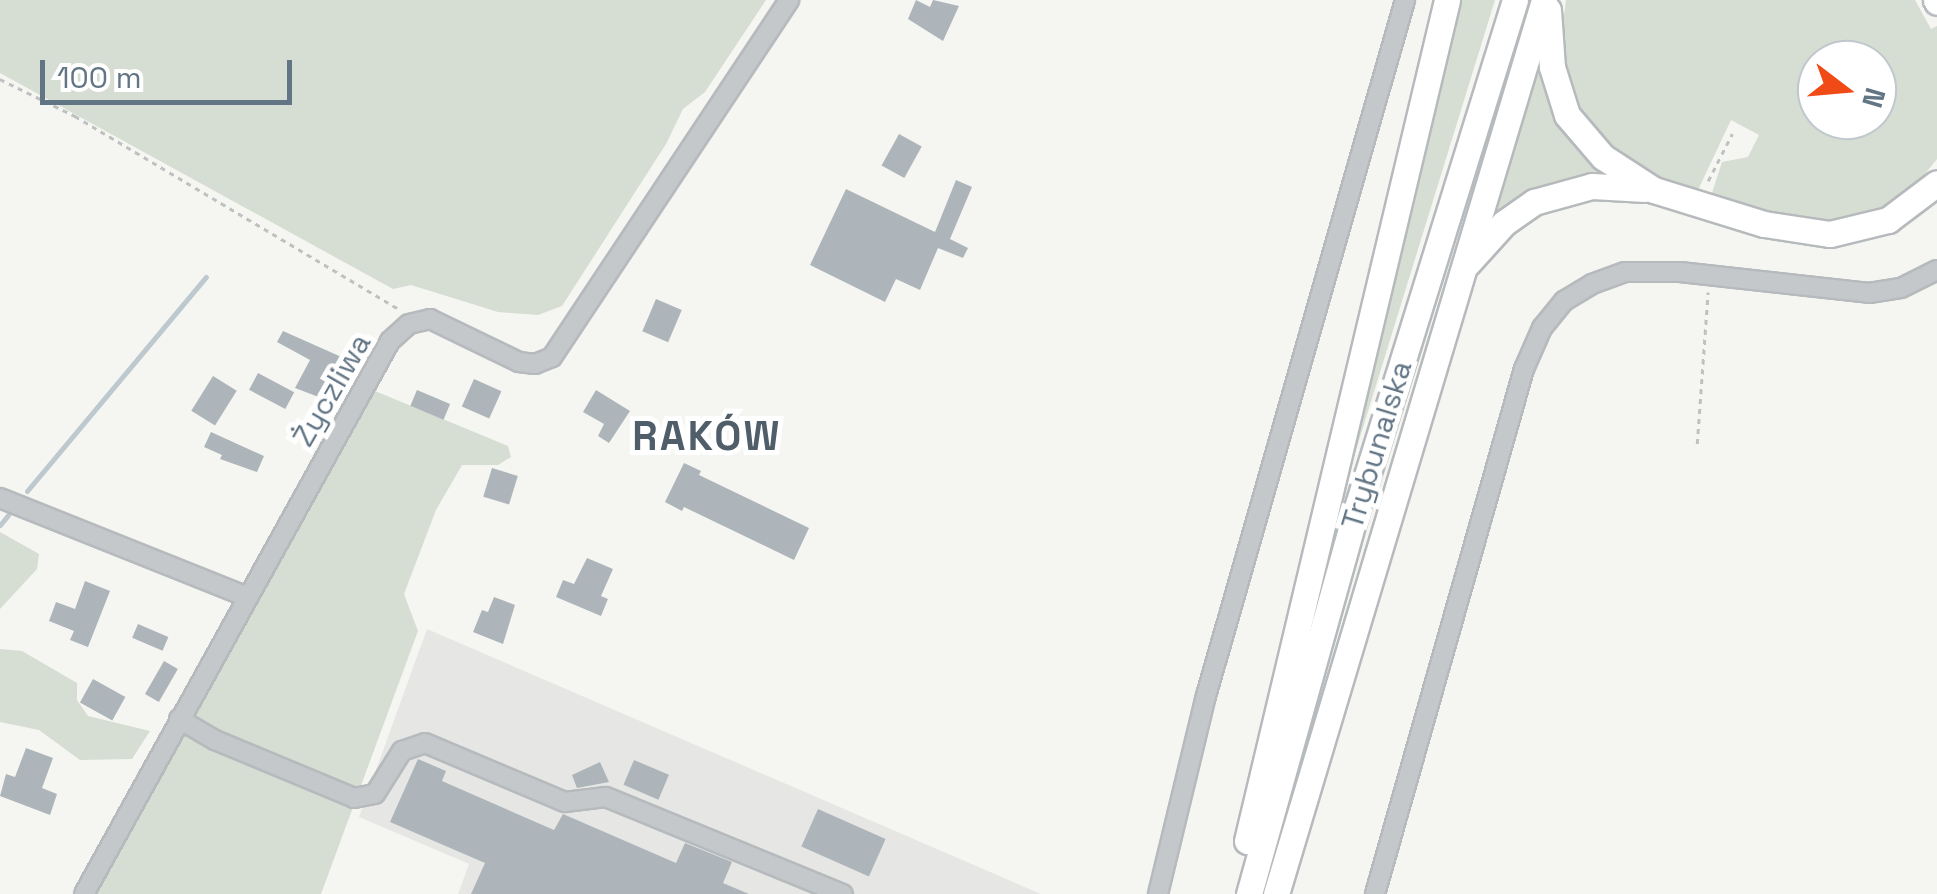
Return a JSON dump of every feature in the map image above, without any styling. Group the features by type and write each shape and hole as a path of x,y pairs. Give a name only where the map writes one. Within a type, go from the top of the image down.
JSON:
{"highway":[{"path":"1238,894 1244,853 1447,0"},
{"name":"Trybunalska","path":"1249,894 1355,514 1515,0"},
{"path":"1546,0 1552,67 1566,115 1602,156 1654,190"},
{"name":"Trybunalska","path":"1276,894 1459,276 1546,0"},
{"path":"1459,276 1496,230 1534,202 1592,186 1654,190 1801,232 1844,232 1900,214 1937,183"}],"street":[{"name":"Życzliwa","path":"84,894 390,341 409,324 440,322 528,364 552,357 789,0"},
{"path":"1158,894 1206,696 1405,0"},
{"path":"1375,894 1524,370 1542,328 1564,302 1592,284 1626,272 1709,275 1868,293 1901,288 1937,270"},
{"path":"0,498 247,598"},
{"path":"179,720 215,740 354,798 375,794 402,751 425,743 564,802 606,797 844,894"}],"path":[{"path":"0,80 75,116 340,271 405,314 409,324"},
{"path":"1700,205 1714,164 1732,134"},
{"path":"1697,444 1709,275"}],"shaded area":[{"path":"0,0 766,0 705,92 683,109 666,144 562,306 538,315 498,312 411,285 393,289 0,73"},
{"path":"1456,0 1495,0 1335,518"},
{"path":"1566,0 1915,0 1931,29 1937,26 1937,159 1916,185 1890,205 1867,214 1825,221 1764,211 1711,196 1722,162 1748,157 1759,135 1731,120 1698,190 1649,174 1612,152 1584,122 1565,84 1561,38"},
{"path":"1539,67 1570,139 1604,171 1603,175 1538,189 1495,221 1492,217"},
{"path":"375,391 508,446 511,457 498,465 462,465 436,510 404,594 418,631 321,894 96,894"},
{"path":"0,532 39,554 37,569 0,609"},
{"path":"427,629 1041,894 458,894 469,864 359,817"},
{"path":"0,649 22,651 77,683 77,700 88,716 150,731 132,759 80,760 39,730 0,722"}],"building":[{"path":"916,0 930,7 933,0 959,6 943,41 908,19"},
{"path":"899,134 922,147 904,178 882,165"},
{"path":"956,180 972,187 950,239 968,248 963,258 938,248 920,290 896,279 885,302 810,265 846,189 935,232"},
{"path":"656,299 682,310 668,342 642,331"},
{"path":"283,331 346,359 324,399 295,388 310,360 277,342"},
{"path":"258,373 294,392 285,409 249,390"},
{"path":"213,376 237,391 215,426 191,411"},
{"path":"474,379 501,391 489,419 462,406"},
{"path":"417,390 450,404 443,420 410,406"},
{"path":"596,390 630,411 609,443 598,436 604,424 583,412"},
{"path":"211,432 264,456 257,472 220,459 222,455 204,447"},
{"path":"684,463 701,471 699,475 809,528 794,560 684,507 682,511 665,502"},
{"path":"492,468 518,476 509,505 483,497"},
{"path":"587,558 613,569 601,596 608,599 601,616 556,597 563,580 574,584"},
{"path":"85,581 110,591 88,647 70,640 74,631 49,621 56,602 75,609"},
{"path":"494,597 515,605 503,644 473,632 482,610 488,612"},
{"path":"138,624 168,637 163,651 132,638"},
{"path":"164,661 178,669 159,702 145,694"},
{"path":"93,679 125,697 112,721 80,703"},
{"path":"26,748 53,758 42,788 57,794 50,815 0,796 6,774 15,777"},
{"path":"418,759 446,771 442,781 554,830 563,814 676,863 685,843 732,862 723,883 749,894 471,894 485,863 390,822"},
{"path":"634,760 669,775 658,800 623,785"},
{"path":"600,762 609,782 577,788 572,775"},
{"path":"818,809 886,839 869,877 801,846"}],"waterway":[{"path":"27,491 206,277"},
{"path":"0,525 8,515"}],"district":[{"name":"RAKÓW","path":"707,437"}]}
